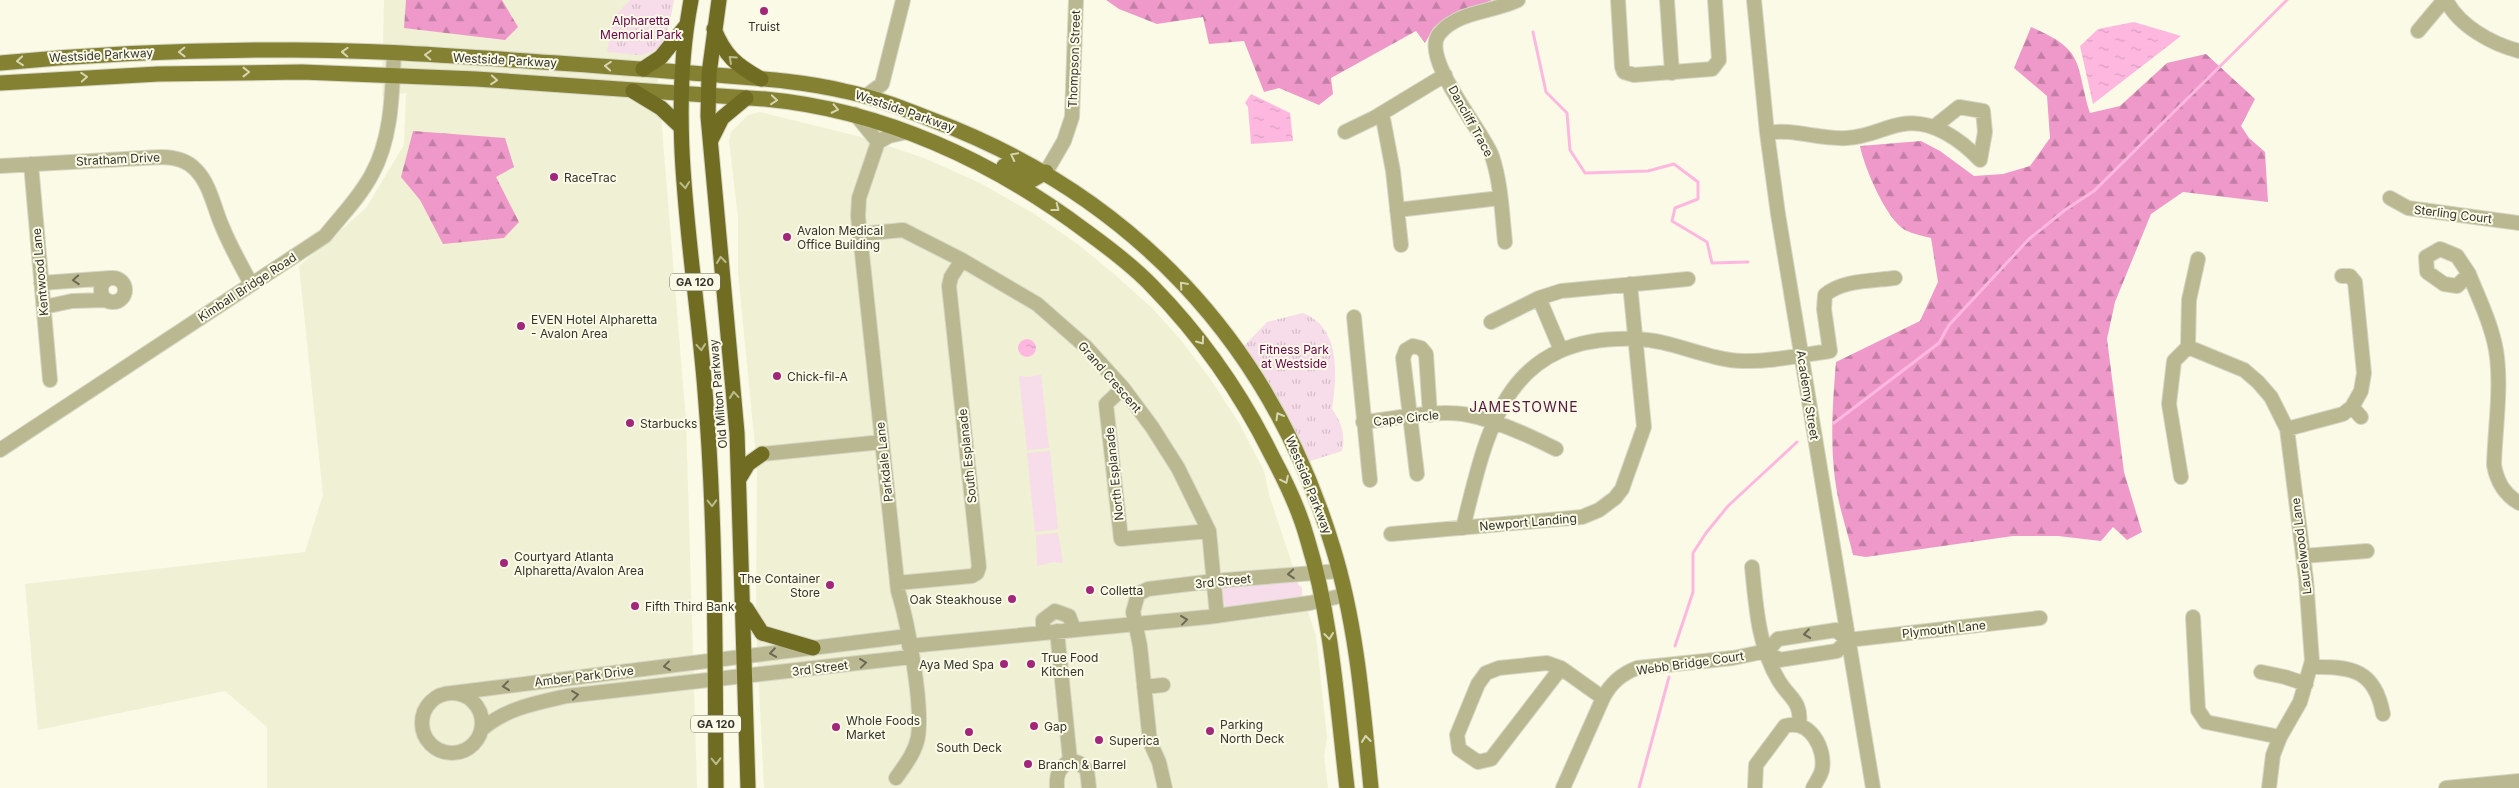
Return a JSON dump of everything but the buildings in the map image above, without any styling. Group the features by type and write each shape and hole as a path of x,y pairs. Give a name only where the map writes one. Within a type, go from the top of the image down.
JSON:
{"highway":[{"name":"Old Milton Parkway","path":"690,0 680,93 681,128 708,428 722,659 716,788"},
{"name":"Old Milton Parkway","path":"719,0 714,29 708,95 710,144 737,433 748,788"},
{"path":"643,69 661,56 686,25"},
{"path":"714,29 724,52 731,60 761,79"},
{"path":"633,91 664,110 681,128"},
{"path":"710,144 722,118 746,98"},
{"path":"737,433 748,447 762,454 748,464 739,479"},
{"path":"743,602 749,617 762,633 813,648"}],"main road":[{"name":"Westside Parkway","path":"0,62 168,52 282,50 394,53 643,69 761,79 819,86 866,96 972,134 1046,172 1136,238 1162,261 1226,334 1255,376 1298,451 1321,512 1345,595 1356,649 1371,788"},
{"name":"Westside Parkway","path":"0,83 102,76 212,72 392,75 746,98 800,103 854,114 907,132 985,166 1046,201 1108,247 1151,284 1193,330 1226,375 1255,421 1288,487 1307,536 1324,600 1347,788"},
{"path":"946,148 972,150 1032,180 1046,172"}],"street":[{"path":"890,104 882,84 903,0"},
{"name":"Thompson Street","path":"1046,172 1064,141 1072,117 1076,0"},
{"name":"Dancliff Trace","path":"1505,242 1500,198 1492,155 1445,75 1436,55 1435,41 1439,34 1454,22 1518,0"},
{"path":"1618,0 1622,67 1624,72 1634,75 1712,69 1719,60 1715,0"},
{"path":"1667,0 1672,73"},
{"name":"Academy Street","path":"1754,0 1767,133 1801,355 1873,788"},
{"path":"2418,31 2445,0 2453,13 2470,27 2503,47 2519,51"},
{"name":"Kimball Bridge Road","path":"0,450 325,236 361,192 373,173 384,143 390,117 394,53"},
{"name":"Dancliff Trace","path":"1345,132 1382,113 1445,75"},
{"path":"866,96 882,84"},
{"path":"1382,113 1401,245"},
{"path":"854,114 878,142 889,136 907,132"},
{"path":"1767,133 1790,130 1828,137 1847,138 1876,134 1901,124 1916,122 1934,127"},
{"name":"Parkdale Lane","path":"878,142 859,198 860,234 897,583 909,646 918,715 918,737 912,755 896,778"},
{"name":"Stratham Drive","path":"0,166 172,157 190,164 198,171 204,182 233,251 251,284"},
{"name":"Kentwood Lane","path":"31,164 50,380"},
{"path":"1397,210 1500,198"},
{"name":"Sterling Court","path":"2390,198 2408,208 2519,222"},
{"name":"Grand Crescent","path":"860,234 903,230 962,260 1037,304 1086,347 1123,388 1152,427 1178,468 1210,532 1217,616"},
{"path":"2181,477 2169,404 2174,361 2188,347 2189,300 2198,259"},
{"name":"South Esplanade","path":"897,583 972,576 977,573 979,567 949,286 951,277 962,260"},
{"path":"2468,274 2489,322 2496,351 2498,378 2494,465 2496,477 2502,489 2519,503"},
{"path":"2287,429 2356,412 2362,391 2364,373 2355,282 2350,276 2342,276"},
{"path":"106,300 100,290 102,284 112,278"},
{"path":"42,283 112,278 122,282 125,293 117,302 106,300 72,301 44,307"},
{"path":"1491,322 1539,298 1562,291 1688,278"},
{"path":"1463,528 1474,482 1493,423 1504,399 1519,379 1538,363 1561,350 1590,342 1636,339 1663,343 1724,359 1742,361 1830,351 1824,309 1826,296 1833,289 1895,278"},
{"name":"Newport Landing","path":"1391,534 1582,517 1599,510 1615,498 1627,479 1644,427 1630,284"},
{"path":"1539,298 1561,350"},
{"name":"Cape Circle","path":"1354,317 1363,422 1430,415 1462,414 1493,423 1556,449"},
{"path":"1417,474 1403,358 1406,350 1413,346 1421,348 1426,354 1430,415"},
{"name":"Laurelwood Lane","path":"2188,347 2244,370 2271,397 2287,429 2303,556 2311,667 2300,702 2280,737 2273,755 2269,788"},
{"name":"North Esplanade","path":"1123,388 1106,404 1121,539 1210,532"},
{"path":"1363,422 1370,480"},
{"path":"762,454 882,442"},
{"path":"2303,556 2367,551"},
{"path":"1752,568 1757,625 1779,680 1799,706 1799,724"},
{"name":"3rd Street","path":"1136,624 1134,603 1138,594 1143,591 1214,581 1339,571"},
{"name":"3rd Street","path":"722,659 813,648 909,646 1217,616 1324,600 1345,595"},
{"path":"1043,633 1043,620 1055,611 1069,616 1074,629"},
{"path":"2193,617 2198,710 2203,725 2280,737"},
{"name":"Plymouth Lane","path":"1848,640 2040,618"},
{"path":"1136,624 1150,742 1159,762 1165,788"},
{"name":"Webb Bridge Court","path":"1563,788 1603,698 1617,678 1637,668 1733,658 1767,651 1778,639 1836,630 1848,640"},
{"path":"1057,631 1070,760"},
{"path":"1767,651 1779,660 1837,651 1848,640"},
{"name":"3rd Street","path":"722,679 745,677 909,646"},
{"name":"Amber Park Drive","path":"452,693 722,659"},
{"path":"1561,668 1491,758 1478,762 1459,749 1457,735 1478,684 1486,674 1499,668 1547,663 1561,668 1603,698"},
{"path":"2311,667 2344,668 2363,675 2377,691 2383,714"},
{"path":"2261,672 2306,684"},
{"name":"Amber Park Drive","path":"481,730 493,720 524,706 558,698 722,679"},
{"path":"1144,687 1163,685"},
{"path":"452,693 461,694 476,704 482,721 481,730 471,746 463,751 444,752 428,741 422,723 424,713 435,698 452,693"},
{"path":"1755,788 1756,765 1785,726 1799,724 1810,730 1816,739 1822,760 1820,777 1813,788"},
{"path":"1057,788 1056,776 1059,768 1070,760"},
{"path":"1070,760 1079,763 1087,770 1089,788"},
{"path":"2446,788 2519,781"}],"shaded area":[{"path":"384,0 670,0 657,68 686,421 697,788 267,788 267,727 225,691 38,730 25,584 305,552 323,495 299,266 366,208 404,145 406,93 382,96"},
{"path":"760,112 861,137 924,158 980,183 1033,213 1076,243 1153,309 1180,339 1211,380 1239,423 1264,471 1269,495 1316,636 1327,738 1324,756 1328,788 764,788 756,626 757,466 738,273 738,217 729,141 731,132 748,115"}],"green space":[{"path":"406,0 502,0 518,27 505,40 404,28"},
{"name":"Alpharetta Memorial Park","path":"630,0 674,0 666,35 662,43 649,53 639,55 607,52 613,18"},
{"path":"1106,0 1492,0 1434,27 1425,43 1416,31 1331,78 1333,94 1319,105 1279,88 1264,92 1244,41 1209,44 1203,17 1157,24 1119,9"},
{"path":"2031,27 2049,35 2070,51 2076,60 2090,113 2120,106 2167,63 2206,54 2255,99 2241,126 2249,138 2265,152 2268,202 2183,192 2151,214 2115,302 2107,339 2124,472 2142,532 2127,540 2113,527 2101,541 2058,536 2013,536 1866,557 1853,555 1839,502 1834,467 1833,415 1836,362 1920,321 1938,282 1931,238 1905,230 1891,215 1883,204 1871,179 1860,146 1921,141 1940,151 1974,176 2003,174 2030,166 2050,138 2047,96 2014,68"},
{"path":"413,131 505,138 514,167 496,177 519,222 504,238 443,244 420,200 401,177"},
{"name":"Fitness Park at Westside","path":"1303,313 1315,320 1324,330 1330,341 1334,354 1335,368 1332,409 1343,434 1342,451 1307,462 1243,347 1267,322"},
{"path":"1041,374 1049,448 1027,450 1019,376 1029,377"},
{"path":"1050,451 1058,529 1035,532 1027,453"},
{"path":"1058,533 1063,563 1053,562 1037,566 1036,535"},
{"path":"1294,580 1302,588 1302,594 1298,598 1230,607 1225,606 1221,589 1223,585"}],"water":[{"path":"2134,22 2181,36 2093,104 2080,46 2098,29"},
{"path":"1251,94 1290,113 1293,141 1251,144 1248,107 1245,103"},
{"path":"1027,339 1035,344 1036,348 1031,356 1027,357 1019,352 1018,348 1023,340"}],"waterway":[{"path":"1834,423 1939,343 1949,325 2029,239 2065,210 2094,191 2287,0"},
{"path":"1533,32 1546,92 1567,113 1570,150 1585,173 1648,171 1674,164 1698,182 1698,199 1675,208 1672,221 1707,242 1712,263 1748,262"},
{"path":"1675,646 1693,592 1693,553 1706,533 1728,506 1797,442"},
{"path":"1639,788 1669,677"}],"place":[{"name":"Truist","path":"764,11"},
{"name":"RaceTrac","path":"554,177"},
{"name":"Avalon Medical Office Building","path":"787,237"},
{"name":"EVEN Hotel Alpharetta - Avalon Area","path":"521,326"},
{"name":"Chick-fil-A","path":"777,376"},
{"name":"Starbucks","path":"630,423"},
{"name":"Courtyard Atlanta Alpharetta/Avalon Area","path":"504,563"},
{"name":"The Container Store","path":"830,585"},
{"name":"Colletta","path":"1090,590"},
{"name":"Oak Steakhouse","path":"1012,599"},
{"name":"Fifth Third Bank","path":"635,606"},
{"name":"Aya Med Spa","path":"1004,664"},
{"name":"True Food Kitchen","path":"1031,664"},
{"name":"Gap","path":"1034,726"},
{"name":"Whole Foods Market","path":"836,727"},
{"name":"Parking North Deck","path":"1210,731"},
{"name":"South Deck","path":"969,732"},
{"name":"Superica","path":"1099,740"},
{"name":"Branch & Barrel","path":"1028,764"}],"district":[{"name":"JAMESTOWNE","path":"1524,406"}]}
